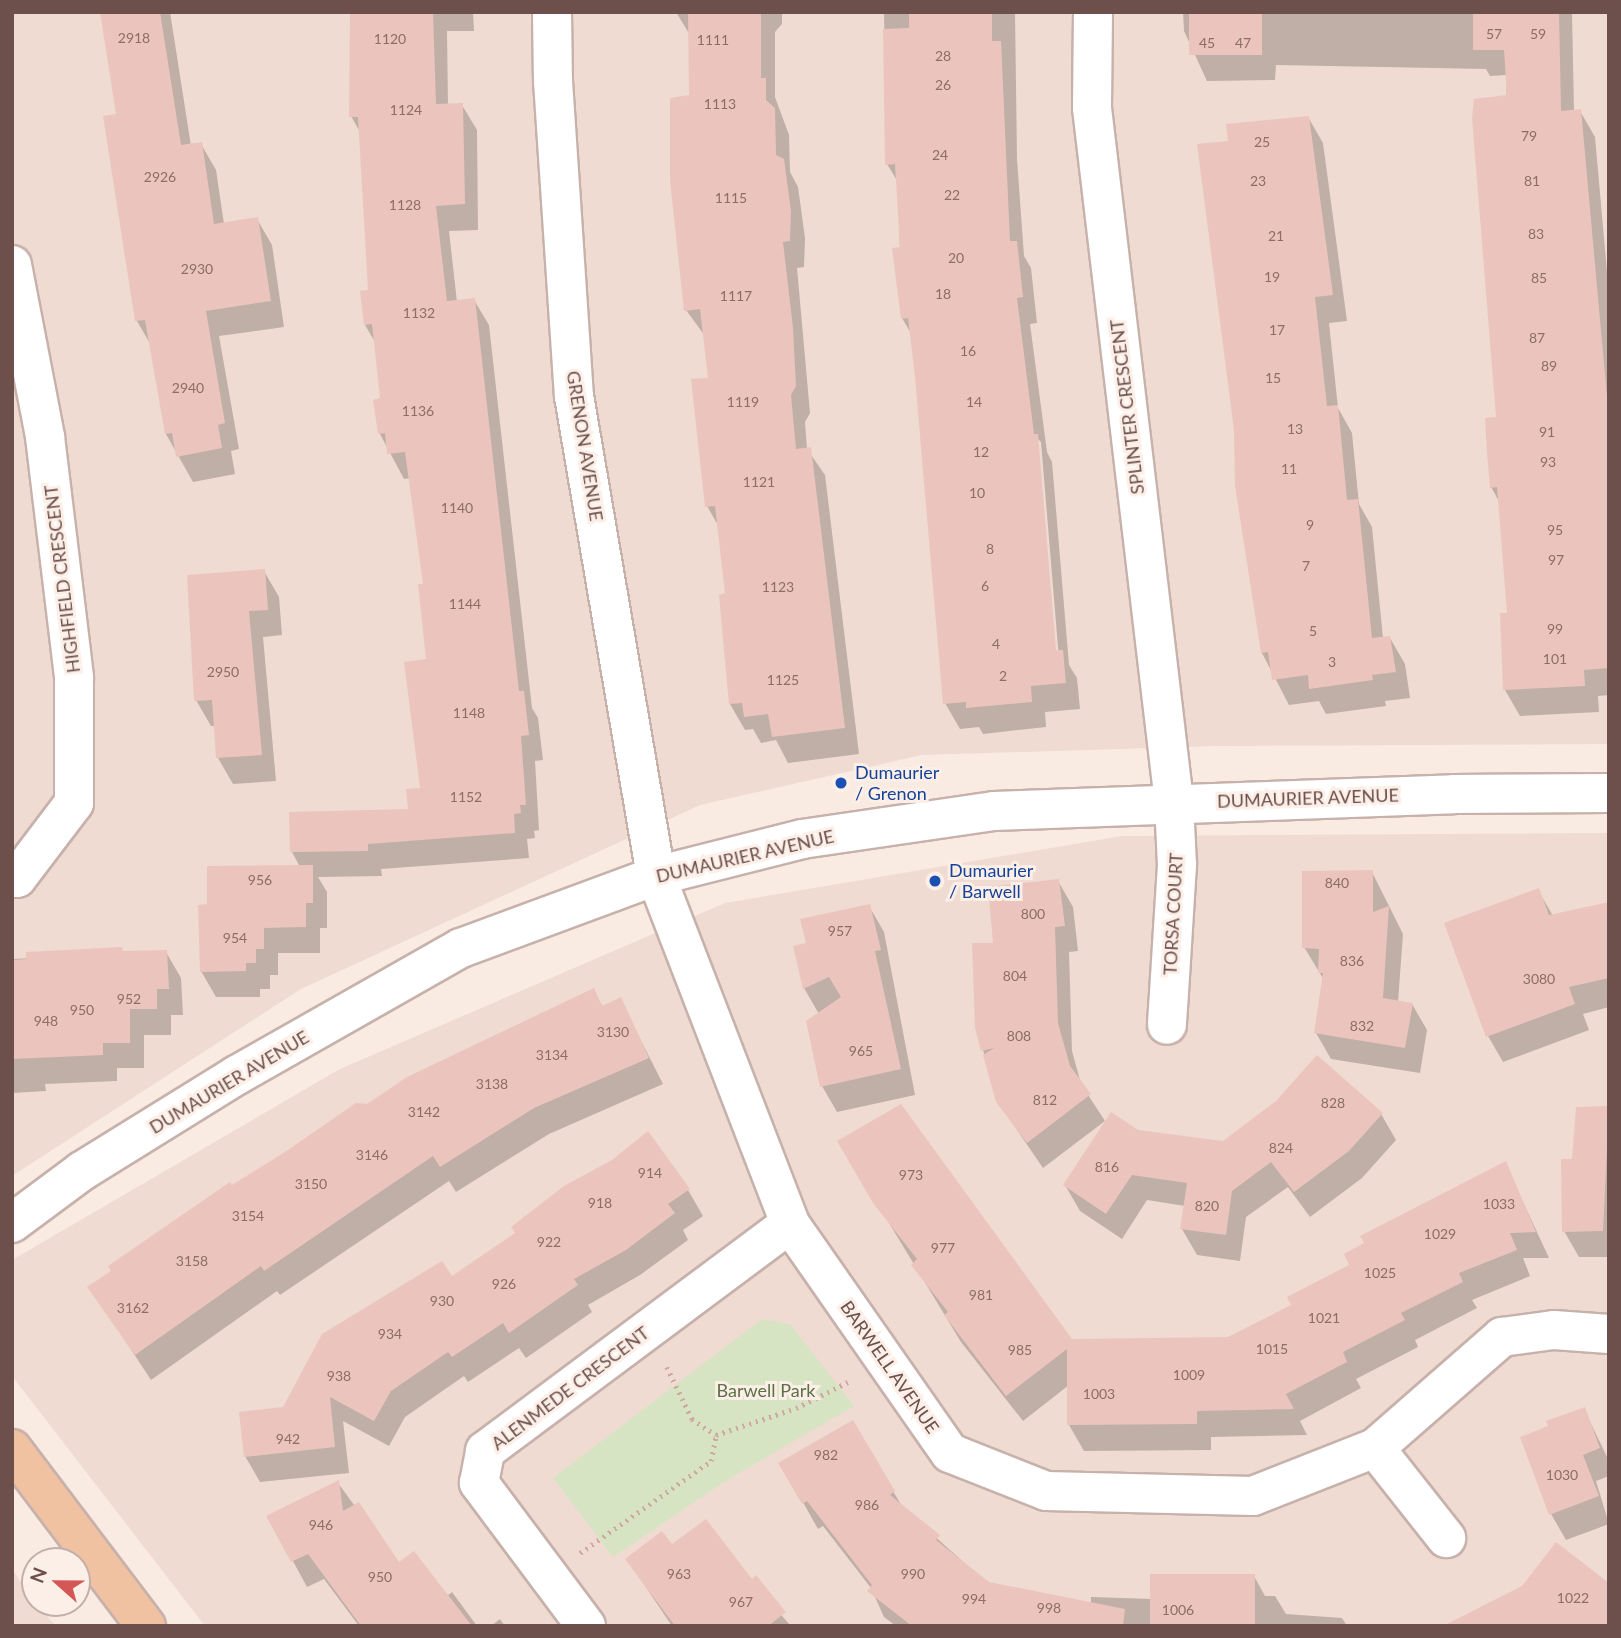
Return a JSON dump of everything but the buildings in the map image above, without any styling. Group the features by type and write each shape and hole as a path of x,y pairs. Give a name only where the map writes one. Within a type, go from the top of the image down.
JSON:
{"main road":[{"path":"12,1449 146,1626"}],"street":[{"name":"GRENON AVENUE","path":"552,12 552,81 574,396 656,876"},
{"name":"SPLINTER CRESCENT","path":"1093,12 1092,108 1174,802"},
{"name":"HIGHFIELD CRESCENT","path":"12,265 45,437 74,678 74,803 15,878"},
{"name":"DUMAURIER AVENUE","path":"12,1223 82,1171 237,1075 461,948 656,876 802,839 994,811 1174,802 1609,793"},
{"name":"TORSA COURT","path":"1167,1025 1177,865 1174,802"},
{"name":"BARWELL AVENUE","path":"656,876 790,1224 950,1453 1046,1491 1252,1496 1376,1448 1502,1337 1554,1330 1609,1334"},
{"name":"ALENMEDE CRESCENT","path":"586,1626 479,1483 485,1451 790,1224"},
{"path":"1376,1448 1446,1538"}],"path":[{"path":"646,1331 692,1419 716,1435"},
{"path":"716,1435 796,1408 861,1375 883,1358"},
{"path":"547,1574 711,1461 716,1435"}],"shaded area":[{"path":"12,12 1609,12 1609,744 1218,746 922,755 700,805 301,989 12,1176"},
{"path":"1609,833 1609,1626 205,1626 12,1376 12,1260 340,1069 725,903 1122,836"},
{"path":"12,1569 21,1582 21,1617 48,1617 56,1626 12,1626"}],"green space":[{"name":"Barwell Park","path":"762,1319 791,1325 854,1406 727,1480 613,1557 553,1478"}],"place":[{"name":"Dumaurier / Grenon","path":"841,783"},
{"name":"Dumaurier / Barwell","path":"935,881"}]}
